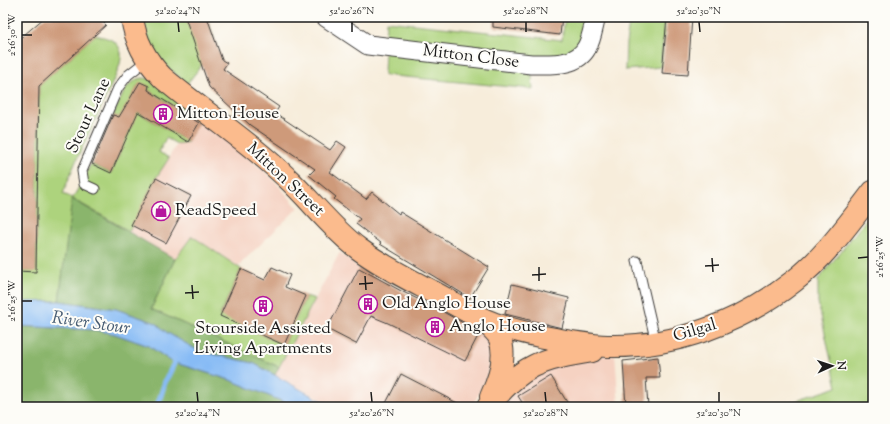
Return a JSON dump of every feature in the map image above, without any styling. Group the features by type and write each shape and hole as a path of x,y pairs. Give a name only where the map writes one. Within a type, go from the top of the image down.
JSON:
{"main road":[{"name":"Mitton Street","path":"132,17 134,32 138,42 147,60 162,78 262,155 357,248 394,272 470,312"},
{"name":"Gilgal","path":"470,312 502,326 550,338 587,345 633,345 686,336 716,326 754,308 795,280 833,242 873,192"},
{"path":"470,312 489,325 500,339 502,348 503,356 499,378 487,407"},
{"path":"487,407 500,391 513,379 537,364 562,356 633,345"}],"street":[{"name":"Mitton Close","path":"326,17 368,45 531,64 557,64 576,60 587,48 596,17"}],"lane":[{"name":"Stour Lane","path":"96,189 84,184 82,171 118,88 128,74 147,60"},
{"path":"637,261 656,342"}],"shaded area":[{"path":"200,117 271,177 298,208 238,266 192,236 175,259 129,231 156,178 177,144 188,142 200,122"},
{"path":"340,252 359,268 403,292 461,320 486,336 490,348 487,375 472,407 336,407 275,375"},
{"path":"615,354 619,407 499,407 529,377 567,361"}],"green space":[{"path":"142,17 207,17 217,45 187,84 164,64 148,41"},
{"path":"565,17 596,17 587,48 531,64 533,89 384,75 386,21 562,40"},
{"path":"630,17 665,17 661,67 625,70 626,43"},
{"path":"95,35 115,42 120,48 120,64 77,159 63,194 73,198 91,164 111,173 133,123 113,115 126,88 137,79 151,79 200,117 200,122 139,84 127,106 188,142 177,144 166,138 159,152 169,158 156,178 129,231 73,199 59,301 17,302 17,271 36,271 39,86"},
{"path":"72,199 175,259 151,309 279,367 275,375 253,363 199,351 166,332 156,323 116,309 59,301"},
{"path":"873,211 873,255 868,273 869,303 873,317 873,407 779,407 837,387 818,302 818,280"},
{"path":"192,236 241,269 220,315 284,345 306,296 315,299 279,367 151,309 175,259"},
{"path":"17,326 96,330 115,334 149,346 172,362 230,380 296,407 17,407"}],"water":[{"path":"873,255 873,317 868,301 867,286"},
{"name":"River Stour","path":"59,301 116,309 156,323 166,332 199,351 253,363 316,398 336,407 296,407 230,380 172,362 149,346 115,334 96,330 17,326 17,302"}],"building":[{"path":"45,17 98,17 106,25 39,86 36,272 17,271 17,41"},
{"path":"185,17 207,17 222,60 227,63 223,69 279,107 275,113 330,150 337,141 346,147 330,172 366,199 372,192 399,214 400,212 489,267 470,298 380,244 381,243 356,224 360,219 334,199 336,197 309,175 315,169 250,125 209,87"},
{"path":"493,17 562,17 560,35 493,27"},
{"path":"667,17 692,17 688,75 662,73"},
{"path":"140,82 149,86 148,90 199,123 188,142 138,112 111,173 92,164 113,115 119,117"},
{"name":"ReadSpeed","path":"156,178 191,196 166,243 131,225"},
{"name":"Stourside Assisted Living Apartments","path":"272,267 290,275 285,287 306,296 284,345 220,316 241,269 265,280"},
{"path":"359,268 438,309 472,328 479,334 465,361 371,316 356,344 327,329"},
{"path":"512,284 569,298 562,328 505,314"},
{"path":"658,357 660,378 646,378 648,407 626,407 623,361"},
{"path":"401,374 465,407 384,407"},
{"path":"551,376 570,407 525,407 518,396"}],"waterway":[{"path":"157,407 165,382 177,357"}],"place":[{"name":"Mitton House","path":"163,114"},
{"name":"ReadSpeed","path":"161,211"},
{"name":"Old Anglo House","path":"368,304"},
{"name":"Stourside Assisted Living Apartments","path":"263,306"},
{"name":"Anglo House","path":"435,327"}]}
